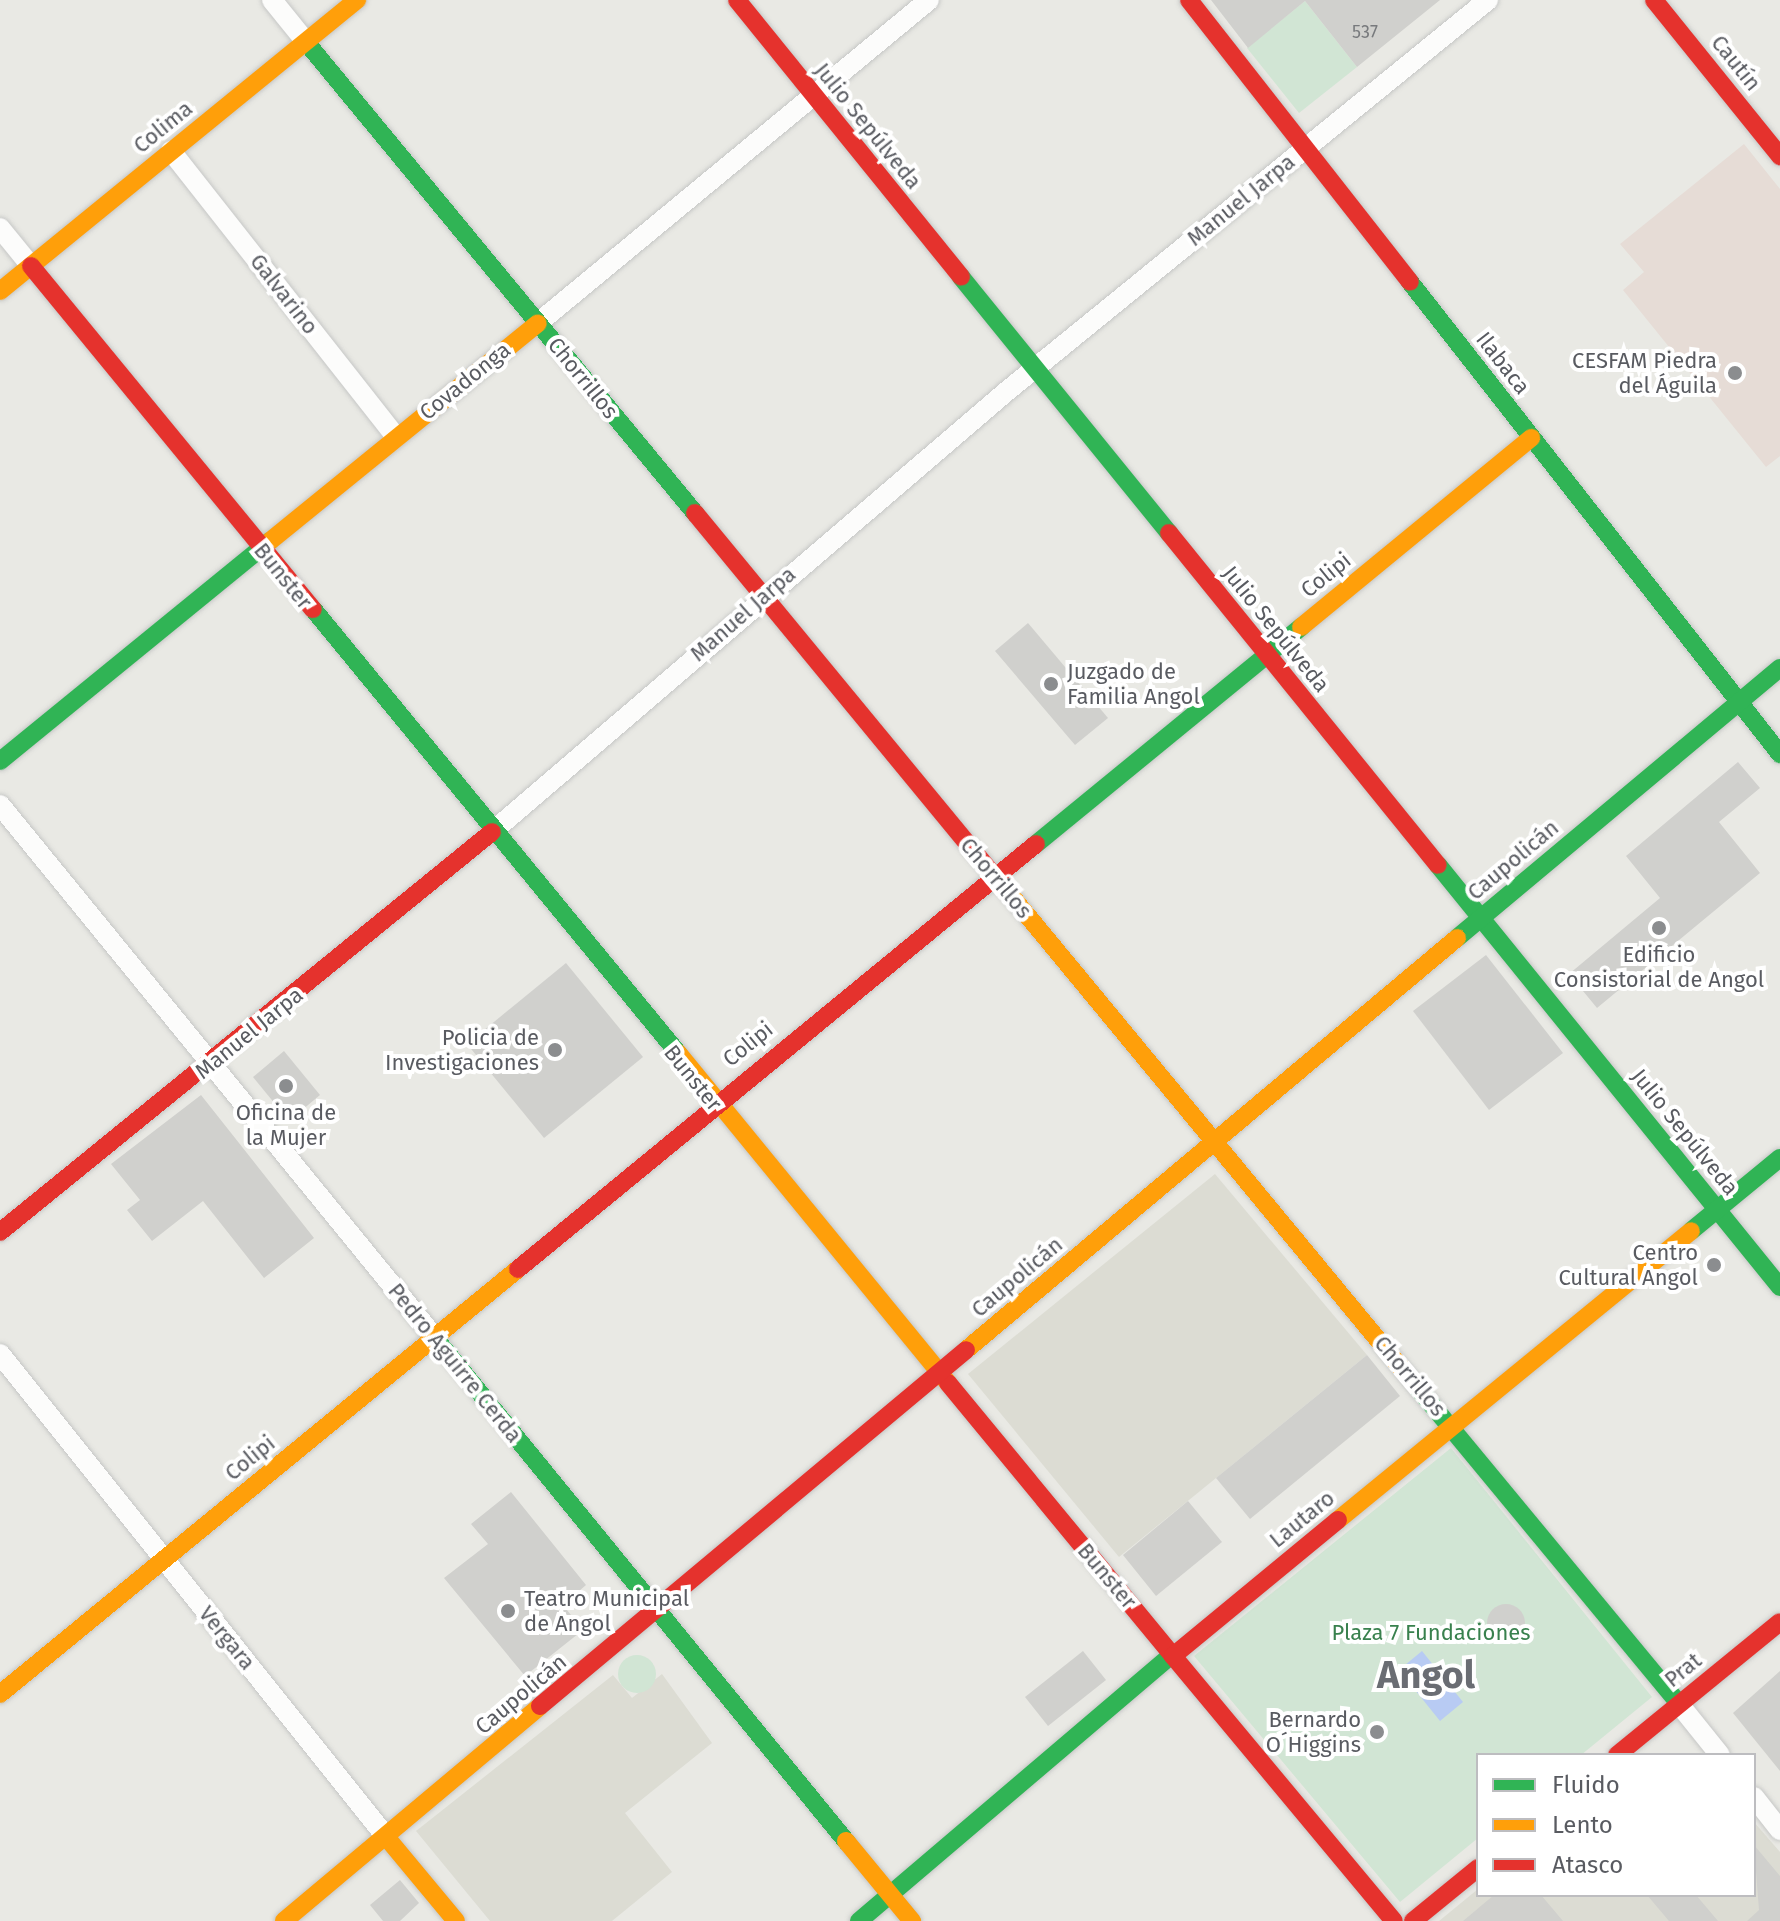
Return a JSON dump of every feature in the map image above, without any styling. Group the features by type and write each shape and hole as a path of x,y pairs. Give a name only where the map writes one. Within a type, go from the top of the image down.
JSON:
{"street":[{"name":"Chorrillos","path":"272,0 762,598 1451,1426 1718,1753"},
{"name":"Colima","path":"0,291 357,0"},
{"name":"Julio Sepúlveda","path":"737,0 1780,1287"},
{"name":"Covadonga","path":"0,761 929,0"},
{"name":"Ilabaca","path":"1189,0 1780,754"},
{"name":"Manuel Jarpa","path":"0,1232 211,1065 492,832 762,598 1036,368 1488,0"},
{"name":"Cautín","path":"1654,0 1780,156"},
{"name":"Galvarino","path":"171,151 396,437"},
{"name":"Bunster","path":"0,228 714,1103 1394,1921"},
{"name":"Colipi","path":"0,1694 435,1338 714,1103 1531,438"},
{"name":"Caupolicán","path":"284,1921 387,1838 1780,668"},
{"name":"Pedro Aguirre Cerda","path":"0,805 912,1921"},
{"name":"Lautaro","path":"859,1921 1173,1656 1780,1158"},
{"name":"Vergara","path":"0,1354 456,1921"},
{"name":"Prat","path":"1619,1753 1780,1622"},
{"path":"1756,1800 1780,1830"},
{"path":"1413,1921 1476,1870"}],"shaded area":[{"name":"CESFAM Piedra del Águila","path":"1744,144 1780,189 1780,456 1766,467 1623,290 1644,272 1620,244"},
{"path":"1215,1174 1367,1355 1119,1557 968,1374"},
{"path":"662,1674 712,1743 625,1813 672,1872 612,1921 490,1921 416,1831 613,1675 632,1698"},
{"path":"1756,1824 1780,1852 1780,1921 1439,1921 1476,1891 1476,1897 1756,1897"}],"green space":[{"path":"1305,1 1357,67 1299,113 1247,48"},
{"name":"Plaza 7 Fundaciones","path":"1451,1448 1652,1697 1583,1753 1476,1753 1476,1840 1400,1902 1194,1656"},
{"path":"637,1655 651,1660 656,1674 651,1688 637,1693 623,1688 618,1674 623,1660"}],"water":[{"path":"1422,1651 1463,1702 1440,1721 1399,1670"}],"building":[{"path":"1211,0 1440,0 1357,67 1305,1 1248,48"},
{"name":"Juzgado de Familia Angol","path":"1028,623 1108,718 1075,745 995,651"},
{"name":"Edificio Consistorial de Angol","path":"1738,762 1760,788 1719,822 1760,873 1597,1008 1569,974 1660,898 1626,856"},
{"path":"1486,955 1563,1053 1489,1110 1413,1011"},
{"name":"Policia de Investigaciones","path":"566,963 643,1057 544,1138 467,1044"},
{"name":"Oficina de la Mujer","path":"284,1051 320,1095 289,1121 253,1077"},
{"path":"201,1095 314,1238 264,1278 203,1201 152,1241 127,1210 140,1200 111,1164"},
{"path":"1367,1355 1400,1396 1250,1519 1216,1478"},
{"path":"511,1492 586,1585 563,1605 583,1630 525,1676 444,1578 488,1544 471,1524"},
{"path":"1188,1501 1222,1542 1156,1596 1123,1555"},
{"path":"1506,1604 1519,1610 1525,1623 1519,1636 1506,1642 1493,1636 1487,1623 1493,1610"},
{"path":"1083,1651 1106,1680 1048,1726 1025,1697"},
{"path":"1780,1671 1780,1771 1733,1713"},
{"path":"1756,1847 1780,1876 1780,1921 1747,1921 1759,1910"},
{"path":"400,1880 419,1903 400,1921 383,1921 370,1905"},
{"path":"1492,1897 1543,1897 1563,1921 1463,1921"},
{"path":"1649,1897 1698,1897 1718,1921 1669,1921"}],"traffic: fast":[{"path":"306,42 695,513"},
{"path":"961,277 1169,533"},
{"path":"1410,282 1780,754"},
{"path":"0,761 270,541"},
{"path":"313,609 678,1053"},
{"path":"1036,844 1301,627"},
{"path":"1457,938 1780,668"},
{"path":"1438,865 1780,1287"},
{"path":"1691,1231 1780,1158"},
{"path":"435,1338 846,1841"},
{"path":"1403,1370 1679,1704"},
{"path":"859,1921 1172,1655"}],"traffic: slow":[{"path":"0,291 357,0"},
{"path":"270,541 538,323"},
{"path":"1301,627 1531,438"},
{"path":"1003,886 1403,1370"},
{"path":"966,1350 1457,938"},
{"path":"678,1053 948,1383"},
{"path":"1338,1520 1691,1231"},
{"path":"0,1694 518,1269"},
{"path":"284,1921 540,1706"},
{"path":"387,1838 456,1921"},
{"path":"846,1841 912,1921"}],"traffic: jam":[{"path":"737,0 961,277"},
{"path":"1189,0 1410,282"},
{"path":"1654,0 1780,156"},
{"path":"31,266 313,609"},
{"path":"695,513 1003,886"},
{"path":"1169,533 1438,865"},
{"path":"0,1232 492,832"},
{"path":"518,1269 1036,844"},
{"path":"540,1706 966,1350"},
{"path":"948,1383 1172,1655"},
{"path":"1338,1520 1173,1656 1394,1921"},
{"path":"1619,1753 1780,1622"},
{"path":"1413,1921 1476,1870"}],"place":[{"name":"CESFAM Piedra del Águila","path":"1735,373"},
{"name":"Juzgado de Familia Angol","path":"1051,684"},
{"name":"Edificio Consistorial de Angol","path":"1659,928"},
{"name":"Policia de Investigaciones","path":"555,1050"},
{"name":"Oficina de la Mujer","path":"286,1086"},
{"name":"Centro Cultural Angol","path":"1714,1265"},
{"name":"Teatro Municipal de Angol","path":"508,1611"},
{"name":"Bernardo O´Higgins","path":"1377,1732"}],"district":[{"name":"Angol","path":"1426,1676"}]}
